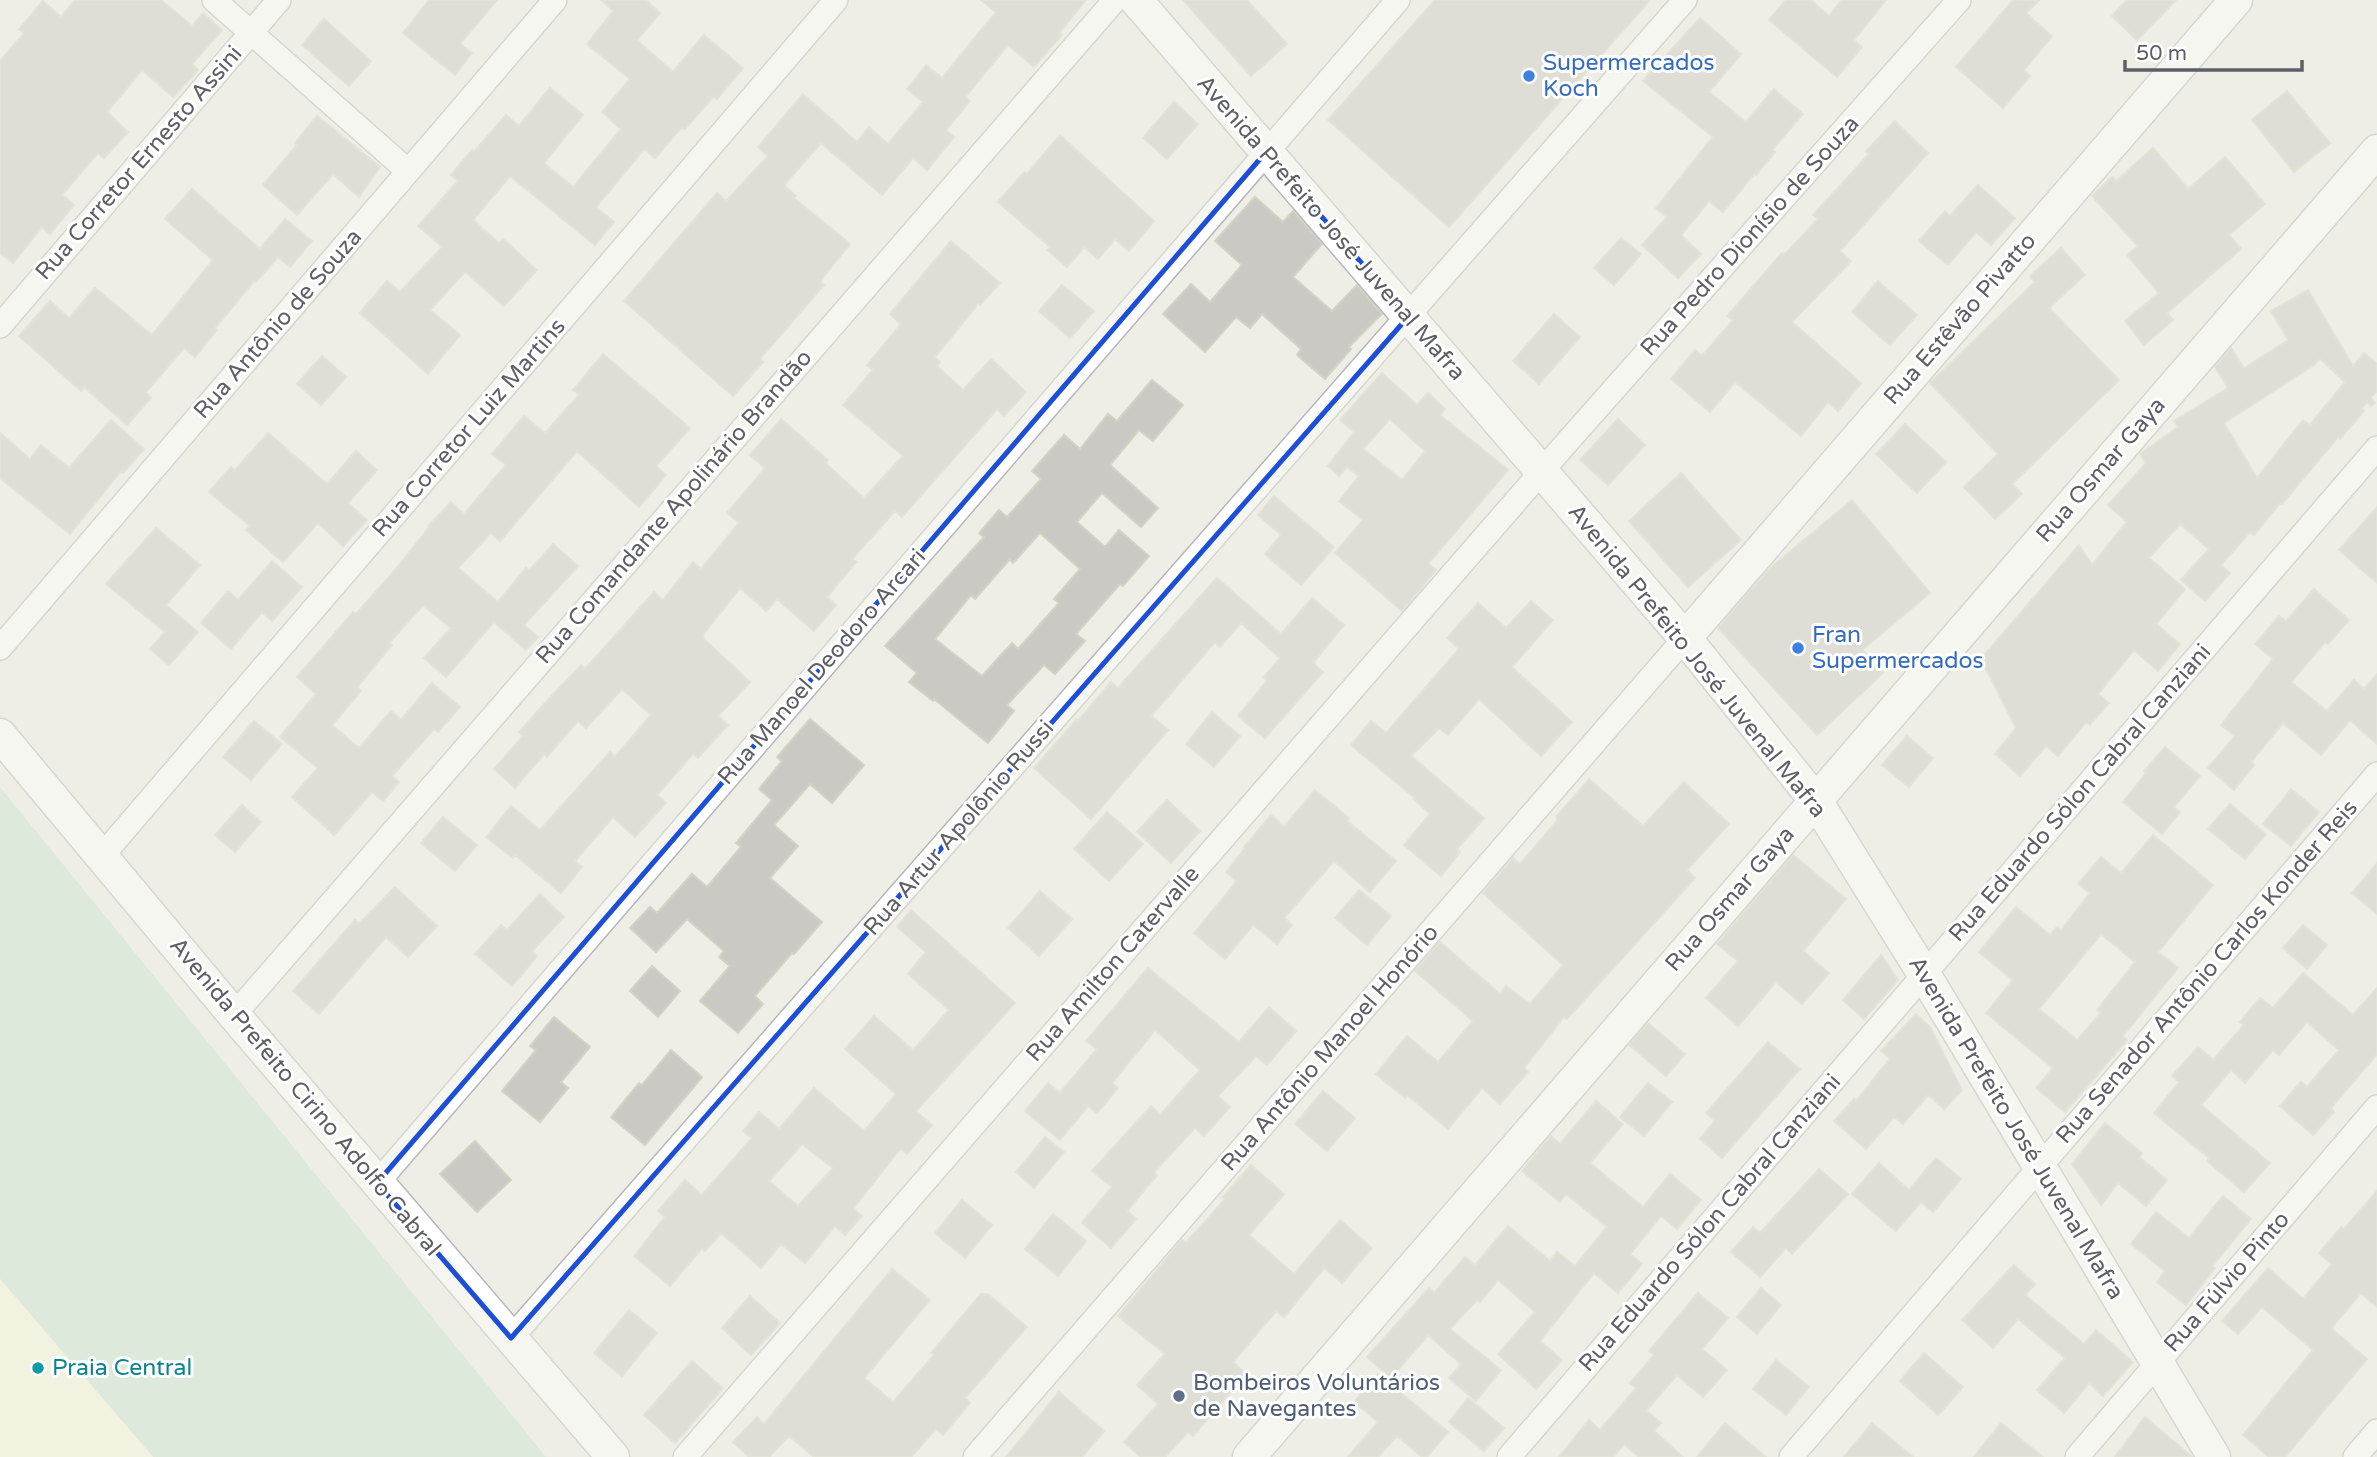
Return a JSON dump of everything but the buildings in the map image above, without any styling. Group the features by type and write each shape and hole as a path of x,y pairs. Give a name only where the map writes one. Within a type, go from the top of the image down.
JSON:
{"main road":[{"name":"Avenida Prefeito José Juvenal Mafra","path":"1136,0 1685,638 1816,801 1924,974 2214,1457"},
{"name":"Rua Estêvão Pivatto","path":"1685,638 2236,0"},
{"name":"Rua Osmar Gaya","path":"1249,1457 2377,151"},
{"name":"Avenida Prefeito Cirino Adolfo Cabral","path":"0,735 234,1015 613,1457"}],"street":[{"path":"214,0 408,171"},
{"name":"Rua Corretor Ernesto Assini","path":"0,326 279,0"},
{"name":"Rua Antônio de Souza","path":"0,648 555,0"},
{"name":"Rua Corretor Luiz Martins","path":"101,856 836,0"},
{"name":"Rua Comandante Apolinário Brandão","path":"234,1015 1115,0"},
{"name":"Rua Manoel Deodoro Arcari","path":"377,1183 1398,0"},
{"name":"Rua Artur Apolônio Russi","path":"511,1338 1685,0"},
{"name":"Rua Pedro Dionísio de Souza","path":"1541,472 1959,0"},
{"name":"Rua Eduardo Sólon Cabral Canziani","path":"1509,1457 2377,448"},
{"name":"Rua Amilton Catervalle","path":"685,1457 1541,472"},
{"name":"Rua Antônio Manoel Honório","path":"975,1457 1685,638"},
{"name":"Rua Senador Antônio Carlos Konder Reis","path":"1791,1457 2377,775"},
{"name":"Rua Fúlvio Pinto","path":"2077,1457 2377,1107"},
{"path":"2355,1457 2377,1431"}],"highlighted area":[{"path":"1266,152 1408,317 511,1338 377,1183"}],"shaded area":[{"path":"0,787 546,1457 153,1457 0,1279"}],"sand":[{"name":"Praia Central","path":"0,1279 153,1457 0,1457"}],"place":[{"name":"Supermercados Koch","path":"1529,76"},
{"name":"Fran Supermercados","path":"1798,648"},
{"name":"Praia Central","path":"38,1368"},
{"name":"Bombeiros Voluntários de Navegantes","path":"1179,1396"}]}
